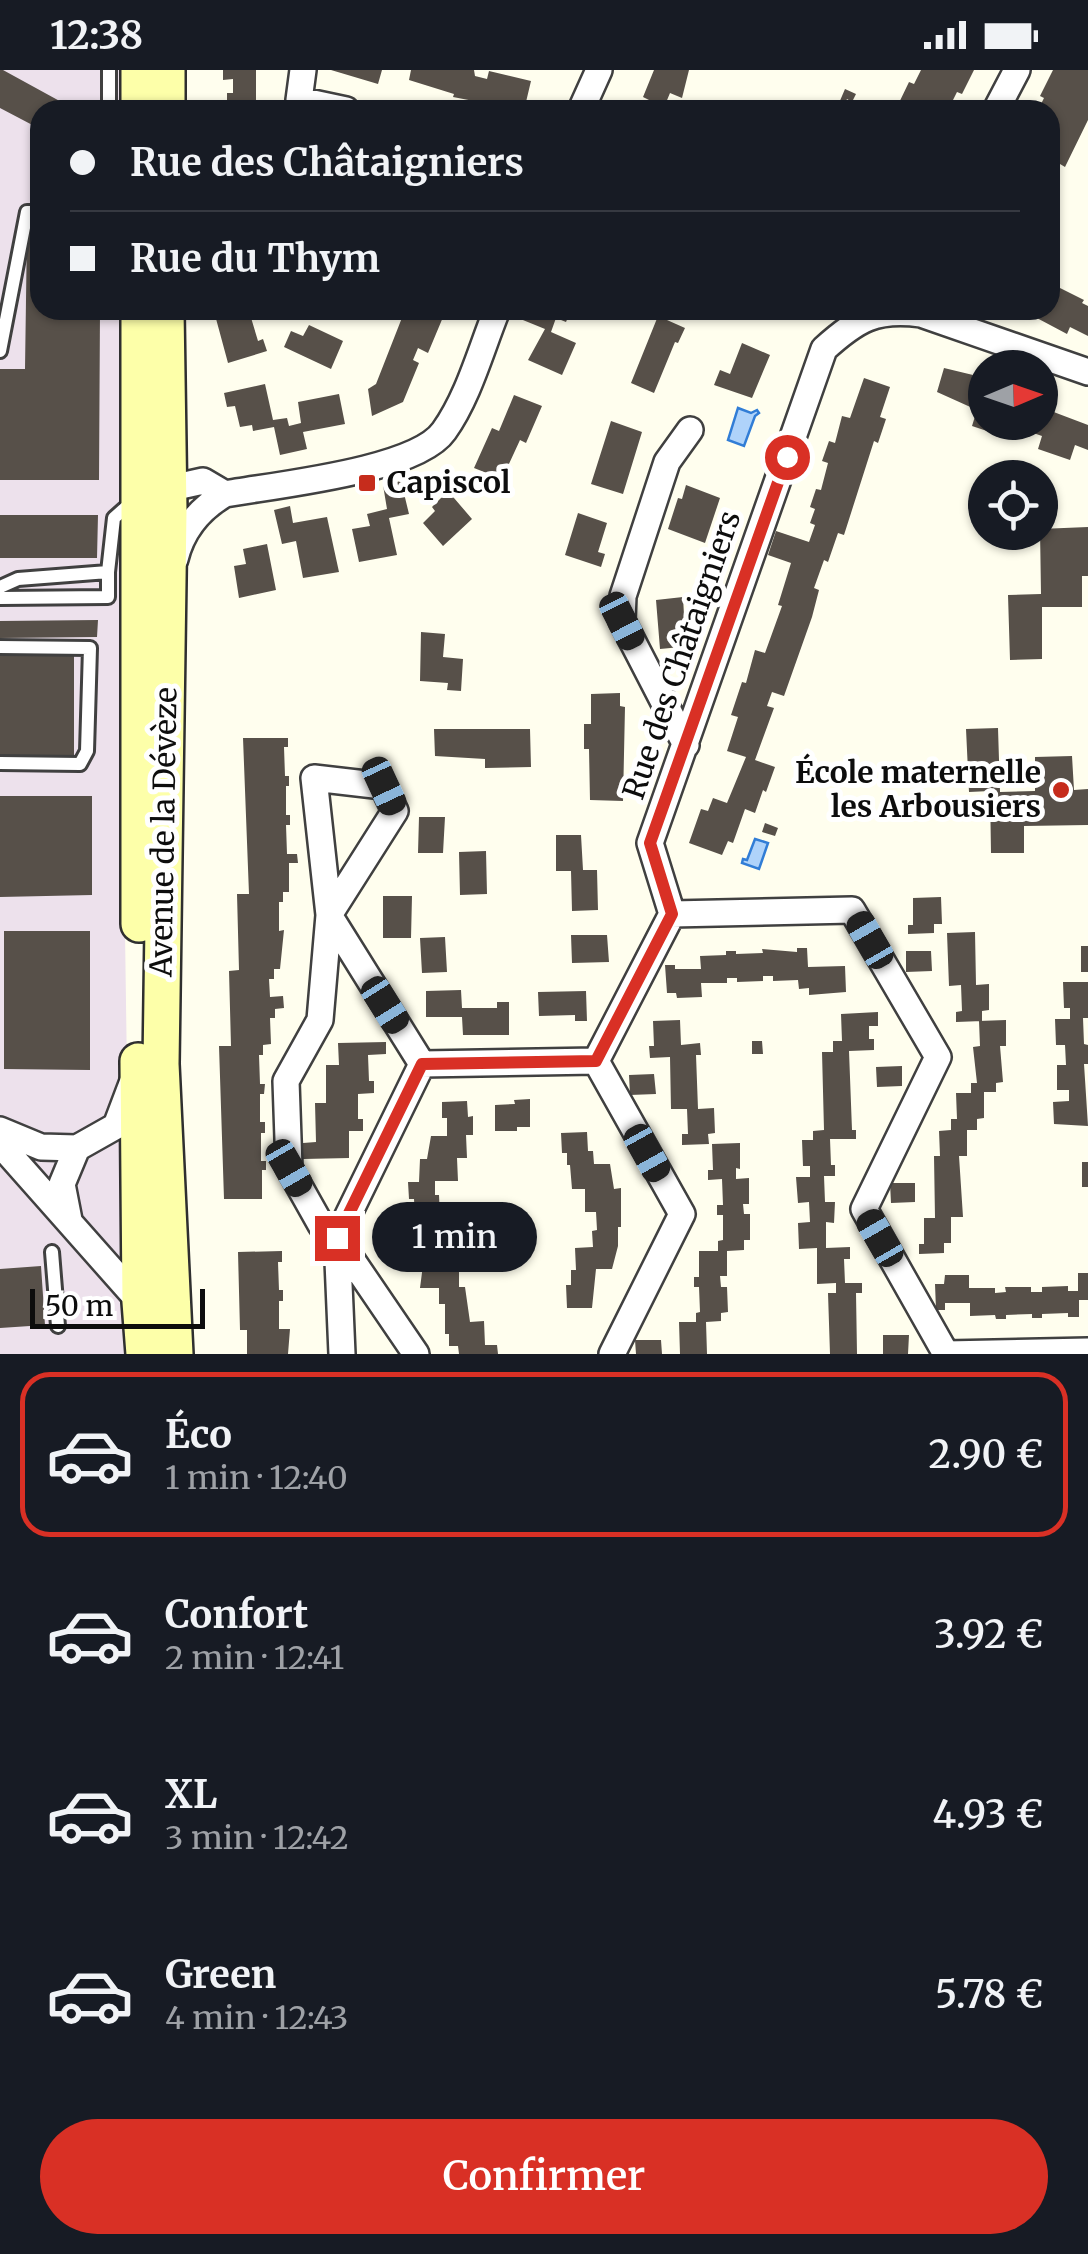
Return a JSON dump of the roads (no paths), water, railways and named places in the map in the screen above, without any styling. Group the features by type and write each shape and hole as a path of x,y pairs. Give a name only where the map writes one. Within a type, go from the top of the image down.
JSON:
{"main road":[{"path":"139,70 139,100"},
{"path":"167,70 167,100"},
{"name":"Avenue de la Dévèze","path":"144,1354 127,1127 138,1067 140,681 180,497 149,320"},
{"name":"Avenue de la Dévèze","path":"151,320 166,350 180,497 168,595 161,1064 175,1354"}],"street":[{"path":"300,100 303,70"},
{"path":"585,100 598,70"},
{"path":"1001,100 1016,70"},
{"path":"180,497 394,462 425,448 443,434 456,410 493,320"},
{"name":"Rue des Châtaigniers","path":"672,914 650,843 824,349 861,320"},
{"name":"Rue des Châtaigniers","path":"938,320 1088,372"},
{"path":"686,745 622,621 623,596 667,462 690,430"},
{"path":"329,915 395,811 384,786 314,778 329,915 320,1020 286,1081 289,1168 321,1224 337,1238 416,1354"},
{"path":"596,1061 672,914 852,910 938,1057 864,1209 946,1354 1088,1351"},
{"path":"329,915 422,1064"},
{"path":"422,1064 596,1061"},
{"path":"596,1061 682,1214 612,1354"},
{"path":"342,1354 337,1238 422,1064"},
{"path":"0,1130 41,1147 76,1148 127,1127 148,1132 158,1148 162,1306 175,1354"},
{"path":"0,1144 140,1302"},
{"path":"70,1222 62,1184 76,1148"}],"lane":[{"path":"109,70 110,100"},
{"path":"0,350 30,212"},
{"path":"0,598 108,598 114,518 180,497"},
{"path":"0,587 18,579 108,572"},
{"path":"0,646 90,648 87,750 80,764 0,764"},
{"path":"52,1252 58,1326"}],"water":[{"path":"738,408 759,413 744,446 728,440"},
{"path":"755,839 768,843 759,869 742,863"}],"place":[{"name":"Capiscol","path":"367,483"},
{"name":"École maternelle les Arbousiers","path":"1061,790"}]}
